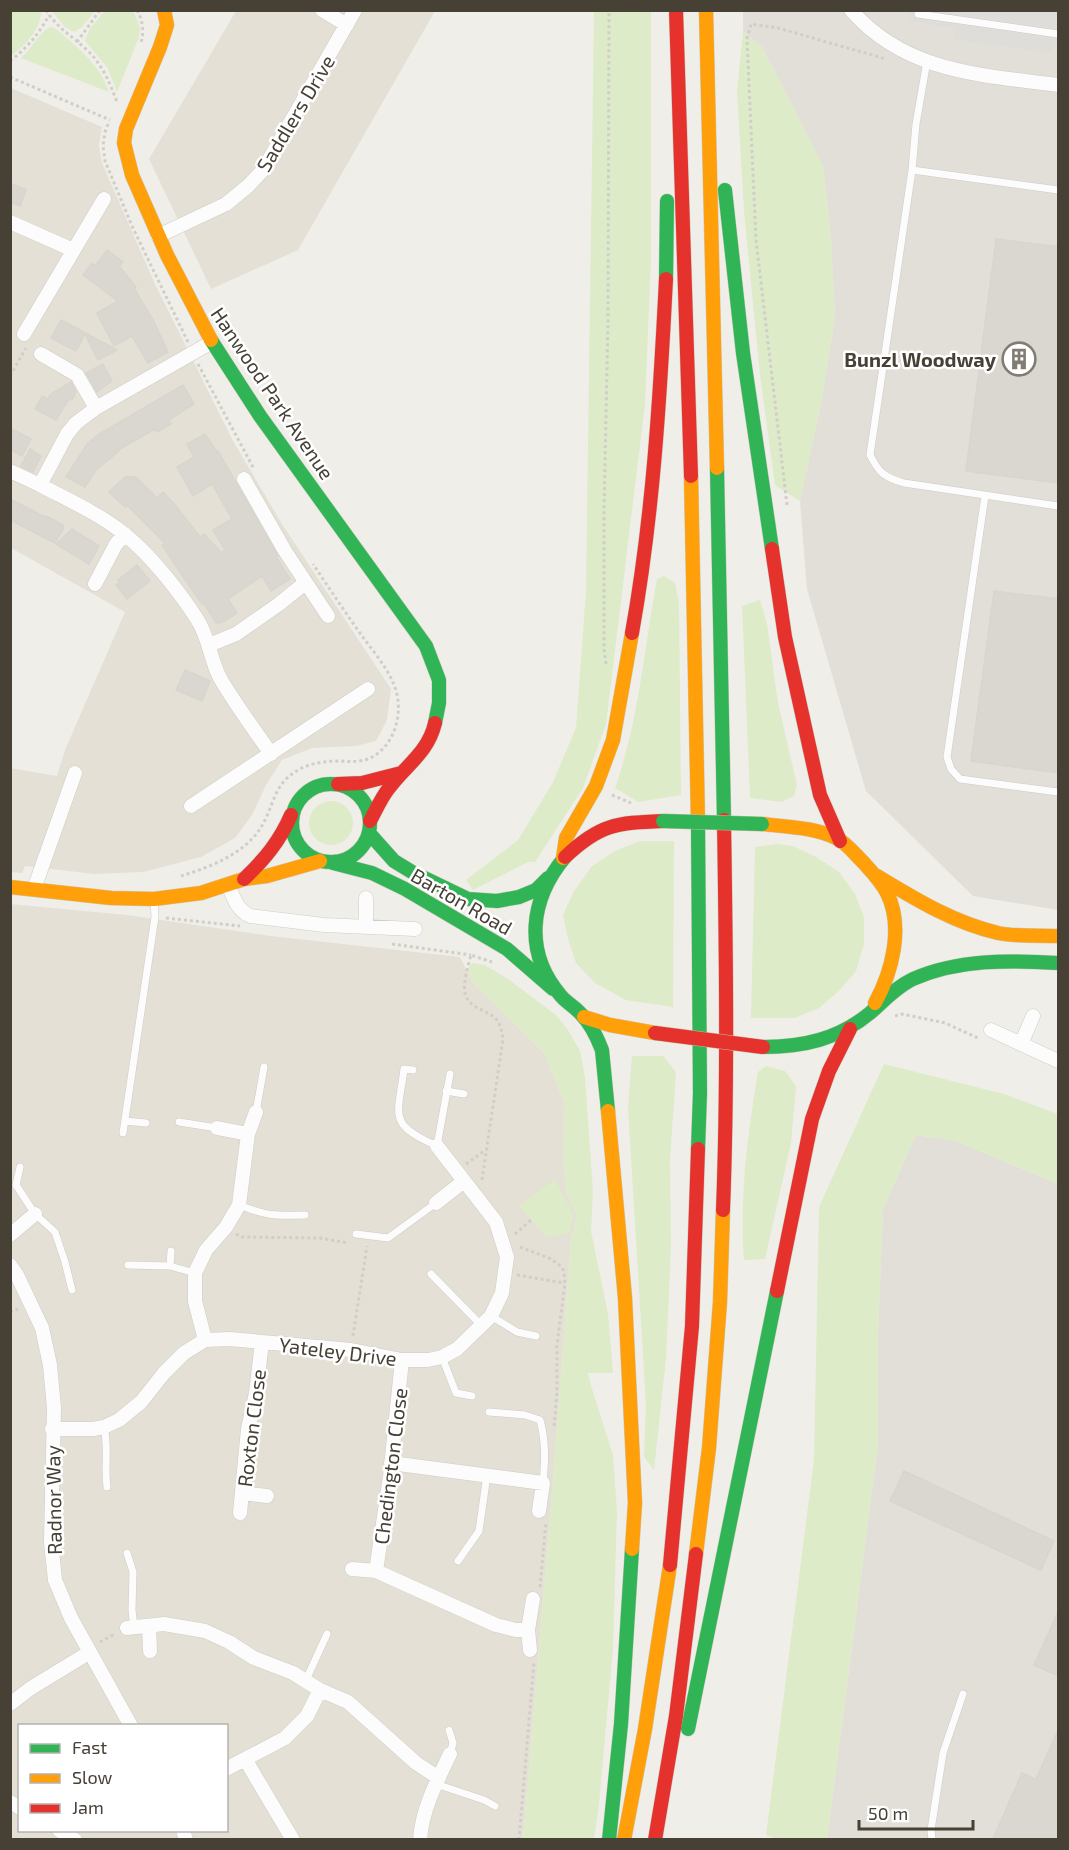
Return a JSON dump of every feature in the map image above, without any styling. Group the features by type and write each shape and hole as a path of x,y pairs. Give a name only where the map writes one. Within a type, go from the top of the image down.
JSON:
{"main road":[{"name":"Hanwood Park Avenue","path":"164,10 167,26 126,129 124,143 132,175 158,236 212,342 260,416 426,646 439,680 437,718 432,735 425,748 389,787 380,801 370,827"},
{"path":"624,1839 645,1729 670,1559 680,1467 689,1361 700,1094 699,900 690,415 676,10"},
{"path":"655,1839 681,1672 709,1448 720,1302 726,1131 726,926 706,10"},
{"path":"562,858 566,838 596,786 613,740 641,583 655,465 665,288 667,179 678,82"},
{"path":"709,123 724,178 743,353 786,637 820,795 840,841"},
{"path":"244,879 274,848 283,835 293,809 311,788 324,784 362,783 404,772"},
{"path":"10,887 111,898 154,899 201,892 244,879 345,860 356,854 364,845 370,827 368,809 361,798 351,789 338,784"},
{"path":"293,809 291,822 293,836 300,848 309,856 326,862"},
{"path":"560,995 544,968 537,946 534,924 538,901 548,878 562,858 597,831 632,822 762,824 819,833 840,841 875,874 889,897 894,939 891,961 885,982 871,1012"},
{"name":"Barton Road","path":"370,827 394,861 468,899 497,902 519,897 536,890 548,878"},
{"name":"Barton Road","path":"326,862 372,873 405,889 507,949 584,1017"},
{"path":"875,874 921,903 957,921 1000,933 1059,936"},
{"path":"584,1017 610,1025 655,1033 787,1048 819,1042 850,1029 896,989 925,975 978,963 1059,963"},
{"path":"584,1017 598,1039 604,1059 625,1298 634,1503 621,1724 609,1839"},
{"path":"661,1811 690,1721 812,1119 829,1071 850,1029"}],"street":[{"path":"322,10 347,24"},
{"name":"Saddlers Drive","path":"158,236 226,204 263,170 355,10"},
{"path":"851,10 876,34 901,50 927,61 972,75 1059,85"},
{"path":"24,334 104,198"},
{"path":"10,222 73,250"},
{"path":"40,485 67,434 76,423 96,408 212,342"},
{"path":"41,354 77,375 96,408"},
{"path":"10,471 111,524 125,534 158,568 198,620 219,677 271,754"},
{"path":"250,475 305,584 328,616"},
{"path":"95,584 116,544 125,534"},
{"path":"209,645 236,633 305,584"},
{"path":"191,806 368,689"},
{"path":"34,889 75,773"},
{"path":"228,884 238,906 250,916 324,925 415,929"},
{"path":"366,898 366,927"},
{"path":"1021,1044 1033,1016"},
{"path":"987,1035 1021,1044 1059,1061"},
{"path":"52,1429 93,1429 119,1420 141,1402 164,1373 184,1353 205,1340 195,1301 195,1273 206,1250 226,1227 239,1205 248,1134 256,1112"},
{"path":"217,1128 248,1134"},
{"name":"Yateley Drive","path":"205,1340 230,1339 351,1350 402,1360 428,1360 442,1357 457,1349 487,1321 502,1293 507,1257 496,1222 463,1174 437,1146"},
{"path":"436,1203 463,1174"},
{"path":"10,1235 35,1214"},
{"name":"Radnor Way","path":"10,1265 42,1328 50,1365 54,1408 51,1542 55,1580 71,1618 130,1724"},
{"name":"Roxton Close","path":"240,1514 248,1430 256,1394 262,1342"},
{"name":"Chedington Close","path":"376,1571 402,1360"},
{"path":"391,1462 543,1483 539,1511"},
{"path":"242,1493 267,1496"},
{"name":"Chedington Close","path":"352,1569 376,1571 496,1625 516,1630 528,1630"},
{"path":"530,1650 528,1630 533,1599"},
{"path":"131,1627 164,1624 205,1631 229,1642 254,1658 293,1672 320,1690 348,1702 437,1781"},
{"path":"149,1626 150,1651"},
{"path":"10,1704 89,1650"},
{"path":"228,1768 285,1738 307,1716 320,1690"},
{"path":"420,1839 427,1807 450,1754"},
{"path":"245,1759 293,1839"}],"lane":[{"path":"919,10 918,14 1059,34"},
{"path":"927,61 916,124 912,170 870,455 877,469 889,478 904,483 1059,506"},
{"path":"912,170 1059,190"},
{"path":"985,496 947,757 951,769 960,778 1059,792"},
{"path":"123,1133 155,917 154,899"},
{"path":"256,1112 264,1066"},
{"path":"413,1070 405,1069 398,1115 400,1123 409,1132 437,1146 450,1074"},
{"path":"446,1091 464,1094"},
{"path":"125,1121 146,1124"},
{"path":"179,1122 217,1128"},
{"path":"20,1167 16,1185 35,1214 55,1232 66,1262 72,1290"},
{"path":"356,1234 388,1238 436,1203"},
{"path":"239,1205 273,1216 305,1215"},
{"path":"170,1266 171,1251"},
{"path":"128,1265 170,1266 195,1273"},
{"path":"431,1274 487,1321 536,1336"},
{"path":"442,1357 456,1393 472,1396"},
{"path":"489,1412 525,1415 540,1420 546,1456 543,1483"},
{"path":"104,1427 108,1443 107,1487"},
{"path":"458,1561 479,1531 487,1475"},
{"path":"127,1553 133,1572 131,1627"},
{"path":"306,1680 327,1634"},
{"path":"932,1839 931,1830 943,1753 963,1694"},
{"path":"449,1730 453,1743 450,1754"},
{"path":"437,1781 495,1806"}],"path":[{"path":"46,10 53,21 87,50 101,66 117,102"},
{"path":"77,42 100,10"},
{"path":"606,669 604,591 608,320 609,12 607,10"},
{"path":"10,61 27,48 42,29 49,15"},
{"path":"788,513 756,240 747,39 751,24 778,28 893,61"},
{"path":"10,77 110,120"},
{"path":"196,359 250,475"},
{"path":"170,878 201,869 226,858 247,845 260,830 285,780 298,770 312,763 324,761 365,760 375,756 384,748 393,734 398,718 399,700 394,685 374,652 312,563"},
{"path":"596,786 639,806"},
{"path":"155,917 249,927"},
{"path":"467,970 465,993 470,1002 497,1020 503,1039 481,1184"},
{"path":"892,1017 902,1014 987,1035"},
{"path":"463,1174 487,1149"},
{"path":"509,1239 531,1220"},
{"path":"226,1227 242,1237 320,1238 355,1244"},
{"path":"351,1350 367,1246 378,1247"},
{"path":"512,1274 566,1282"},
{"path":"89,1650 131,1627"}],"shaded area":[{"path":"236,11 435,11 298,250 211,289 149,159"},
{"path":"743,11 1058,11 1058,910 973,896 866,791 807,589 800,501 821,403 835,317 831,239 823,166 762,47 743,31"},
{"path":"910,11 1057,11 1051,53 953,39 954,27 909,21"},
{"path":"11,88 102,127 99,145 102,163 155,284 232,439 282,524 391,689 387,720 376,741 356,746 312,748 282,760 266,785 252,815 235,838 201,857 143,872 94,874 25,866 22,873 11,872 10,768 57,776 65,750 125,612 11,548"},
{"path":"10,904 127,915 271,936 460,957 473,983 544,1053 564,1102 563,1156 566,1192 577,1216 571,1239 523,1839 11,1839"},
{"path":"916,1135 956,1141 1058,1184 1058,1839 827,1840 878,1444 878,1332 883,1209"}],"green space":[{"path":"11,10 41,11 35,31 27,42 11,56"},
{"path":"52,11 95,11 82,27 74,32 65,27"},
{"path":"105,11 133,11 140,29 139,37 117,92 107,67 85,41 90,28"},
{"path":"594,11 651,11 651,257 645,404 606,724 583,788 535,862 528,862 473,890 466,880 518,840 553,782 576,728 586,591"},
{"path":"50,27 55,28 86,56 100,73 109,92 21,58"},
{"path":"743,31 762,47 823,166 831,239 835,317 821,403 800,501 775,485 760,375 744,211 737,91"},
{"path":"664,576 675,583 679,604 681,795 638,802 615,788 630,737 657,579"},
{"path":"760,600 767,624 778,703 797,785 794,796 782,802 750,798 742,606"},
{"path":"331,801 346,808 353,823 346,838 331,845 316,838 309,823 316,808"},
{"path":"640,841 674,841 673,1007 626,1000 595,983 576,963 563,915 574,891 592,866 615,851"},
{"path":"777,844 793,846 839,872 855,894 864,917 864,944 856,971 839,991 819,1008 795,1018 751,1018 755,847"},
{"path":"472,963 485,965 508,979 556,1015 580,1051 585,1078 593,1191 591,1231 608,1314 613,1373 588,1373 613,1455 617,1511 613,1648 594,1839 523,1839 571,1239 577,1216 566,1192 563,1156 564,1102 544,1053 473,983 467,971"},
{"path":"632,1056 663,1056 676,1072 670,1160 671,1247 666,1358 654,1470 644,1457 646,1405 628,1107"},
{"path":"884,1064 1004,1094 1058,1114 1058,1184 956,1141 916,1135 883,1209 878,1332 878,1444 827,1839 777,1839 766,1835 814,1460 819,1207"},
{"path":"766,1066 785,1071 796,1086 791,1143 765,1259 744,1260 743,1214 748,1142 758,1072"},
{"path":"555,1179 574,1216 568,1234 546,1237 519,1206"}],"building":[{"path":"10,183 26,190 20,206 10,202"},
{"name":"Bunzl Woodway","path":"996,239 1059,247 1059,483 966,471"},
{"path":"107,250 123,262 119,266 136,287 134,288 168,352 148,363 132,336 114,346 97,313 118,301 83,275 92,263 95,266"},
{"path":"61,320 117,350 98,360 85,334 76,351 51,338"},
{"path":"103,364 112,381 97,392 86,373"},
{"path":"71,382 76,392 56,420 35,409 42,396 48,399 51,394"},
{"path":"183,385 194,404 169,420 171,424 157,432 155,429 118,450 96,470 85,487 66,477 87,444 99,434"},
{"path":"10,428 31,439 22,456 10,449"},
{"path":"205,434 218,451 290,579 271,591 262,576 228,599 237,613 221,623 216,623 204,603 202,604 162,545 165,543 127,505 125,507 109,492 125,477 136,477 157,498 163,492 200,537 204,534 222,553 225,550 213,530 232,519 212,484 193,496 177,467 194,457 187,444"},
{"path":"30,449 41,456 33,472 21,466"},
{"path":"10,499 63,525 55,543 10,520"},
{"path":"72,529 99,546 89,564 56,544"},
{"path":"137,565 150,581 127,599 116,585 120,582 118,580"},
{"path":"994,591 1059,599 1059,773 971,761"},
{"path":"185,670 210,681 202,701 176,690"},
{"path":"904,1471 1054,1541 1041,1570 890,1501"},
{"path":"1059,1610 1059,1676 1034,1665"},
{"path":"1059,1728 1059,1839 993,1839 1022,1773 1036,1779"}],"traffic: fast":[{"path":"725,190 743,353 772,549"},
{"path":"666,279 667,201"},
{"path":"211,340 260,416 426,646 439,680 439,703 435,723"},
{"path":"717,468 724,820"},
{"path":"323,784 339,784 353,790 364,801 370,815 370,823 370,831 364,845 353,856 339,862 323,862 309,856 298,845 292,831 292,815 298,801 309,790 323,784"},
{"path":"663,821 762,824"},
{"path":"698,822 700,1093 698,1149"},
{"path":"369,833 394,861 468,899 497,901 519,897 536,890 548,878"},
{"path":"565,857 544,890 538,908 536,944 549,979 561,996 585,1018 598,1040 602,1050 608,1111"},
{"path":"333,863 372,873 405,889 507,949 553,989"},
{"path":"763,1047 806,1043 833,1035 858,1022 907,982 930,972 984,962 1058,963"},
{"path":"688,1729 777,1291"},
{"path":"609,1840 621,1724 632,1549"}],"traffic: slow":[{"path":"164,10 167,25 126,129 124,143 132,175 167,255 211,340"},
{"path":"706,10 717,468"},
{"path":"691,476 698,822"},
{"path":"563,858 566,838 596,786 613,740 632,633"},
{"path":"762,824 810,830 838,839 862,861 885,889 895,920 894,949 891,964 875,1003"},
{"path":"10,887 111,898 154,899 201,893 244,879 267,876 320,861"},
{"path":"877,876 935,909 982,929 1013,935 1058,936"},
{"path":"584,1017 610,1025 655,1033"},
{"path":"608,1111 625,1298 635,1503 632,1549"},
{"path":"696,1554 709,1448 720,1302 723,1210"},
{"path":"624,1840 645,1729 670,1565"}],"traffic: jam":[{"path":"676,10 691,476"},
{"path":"632,633 650,501 666,279"},
{"path":"772,549 785,637 820,795 840,841"},
{"path":"370,821 386,792 422,751 435,723"},
{"path":"338,784 362,783 401,773"},
{"path":"244,879 271,850 291,815"},
{"path":"723,1210 726,1064 724,820"},
{"path":"565,857 588,838 610,827 663,821"},
{"path":"777,1291 812,1119 829,1071 850,1029"},
{"path":"655,1033 763,1047"},
{"path":"670,1565 692,1326 698,1149"},
{"path":"655,1840 676,1716 696,1554"}],"place":[{"name":"Bunzl Woodway","path":"1019,359"}]}
